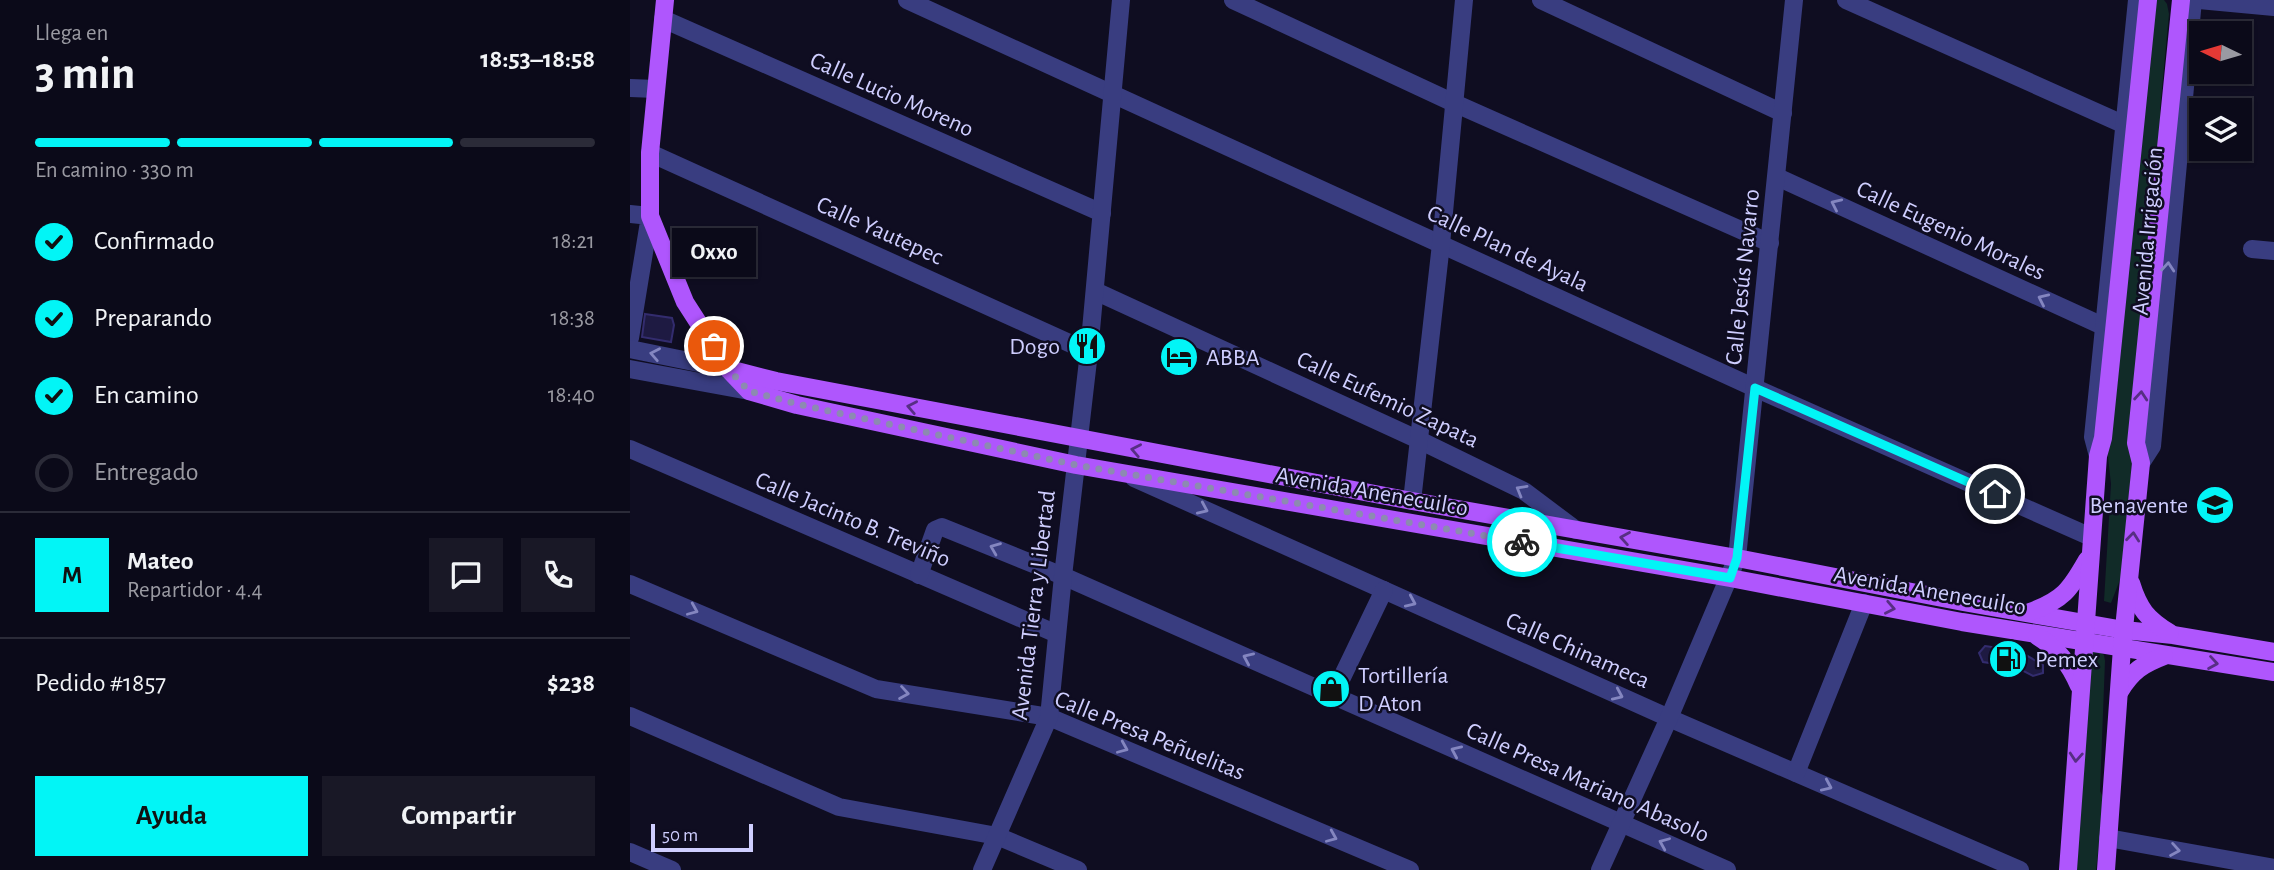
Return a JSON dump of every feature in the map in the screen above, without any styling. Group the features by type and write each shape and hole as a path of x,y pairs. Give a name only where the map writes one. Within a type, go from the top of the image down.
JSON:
{"main road":[{"path":"665,0 650,153 650,216 685,302 728,369 749,391"},
{"name":"Avenida Irrigación","path":"2068,870 2110,324 2148,0"},
{"name":"Avenida Irrigación","path":"2106,870 2122,648 2141,463 2136,443 2181,0"},
{"name":"Avenida Anenecuilco","path":"728,369 776,381 1412,501 1737,558 2027,613 2274,652"},
{"name":"Avenida Anenecuilco","path":"749,391 1076,465 2164,656 2274,672"},
{"path":"2027,613 2062,597 2075,581 2091,545"},
{"path":"2129,577 2142,610 2151,621 2173,635"},
{"path":"2032,633 2061,654 2080,689"},
{"path":"2119,694 2134,670 2164,656"}],"street":[{"name":"Calle Plan de Ayala","path":"906,0 1755,388 2091,545"},
{"name":"Avenida Tierra y Libertad","path":"982,870 1049,717 1062,576 1089,352 1121,0"},
{"path":"1233,0 1454,103 1770,243"},
{"path":"1412,501 1441,244 1464,0"},
{"path":"1541,0 1783,113"},
{"name":"Calle Jesús Navarro","path":"1600,870 1670,718 1737,558 1794,0"},
{"path":"1846,0 2125,125"},
{"name":"Avenida Irrigación","path":"2110,324 2137,0"},
{"name":"Avenida Irrigación","path":"2141,463 2152,446 2193,0"},
{"path":"2199,0 2274,7"},
{"name":"Calle Lucio Moreno","path":"663,19 1102,214"},
{"path":"630,88 656,89"},
{"name":"Calle Yautepec","path":"650,153 1089,352"},
{"name":"Calle Eugenio Morales","path":"1777,177 2110,324"},
{"path":"630,214 650,216 630,338"},
{"path":"2252,249 2274,251"},
{"name":"Calle Eufemio Zapata","path":"1095,291 1524,491 1576,530"},
{"name":"Avenida Anenecuilco","path":"630,349 728,369"},
{"name":"Avenida Anenecuilco","path":"630,369 749,391"},
{"name":"Calle Jacinto B. Treviño","path":"630,449 1057,634"},
{"name":"Calle Chinameca","path":"1118,471 1670,718 2020,870"},
{"name":"Calle Presa Mariano Abasolo","path":"919,575 935,530 942,527 1062,576 1727,870"},
{"name":"Calle Presa Peñuelitas","path":"630,584 876,689 1049,717 1410,870"},
{"path":"1333,696 1384,590"},
{"path":"1796,773 1864,603"},
{"path":"630,716 839,807 996,836 1078,870"},
{"path":"2108,838 2274,868"},
{"path":"630,852 672,870"}],"green space":[{"path":"2154,0 2164,0 2169,14 2160,110 2163,139 2121,577 2111,603 2104,601 2111,484 2106,439"},
{"path":"2096,649 2104,655 2105,661 2100,791 2104,799 2096,870 2077,870 2092,652"}],"building":[{"path":"645,314 672,318 674,325 671,342 642,337"},
{"name":"Pemex","path":"1985,646 2019,651 2043,665 2043,673 2033,676 2016,667 1983,662 1979,653"}],"way so far":[{"path":"714,346 728,369 749,391 797,404 1076,465 1522,542"}],"place":[{"name":"Oxxo","path":"714,346"},
{"name":"Dogo","path":"1087,346"},
{"name":"ABBA","path":"1179,357"},
{"name":"Benavente","path":"2215,505"},
{"name":"Pemex","path":"2008,659"},
{"name":"Tortillería D Aton","path":"1331,689"}],"route":[{"path":"1522,542 1730,578 1737,558 1755,388 1995,494"}]}
